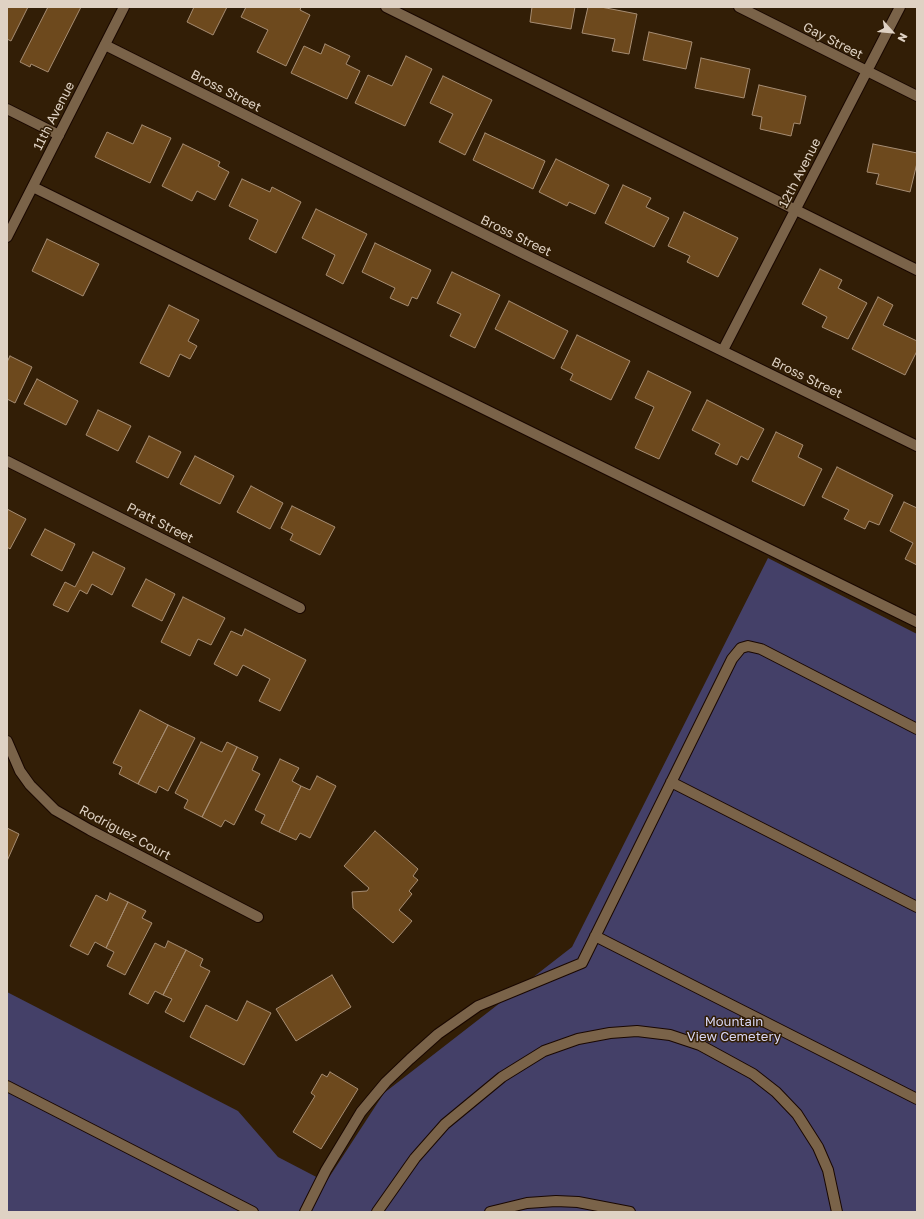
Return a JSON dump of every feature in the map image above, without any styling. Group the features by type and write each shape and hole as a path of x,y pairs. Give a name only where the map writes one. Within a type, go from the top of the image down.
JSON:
{"street":[{"name":"11th Avenue","path":"7,237 124,7"},
{"path":"386,7 917,270"},
{"name":"Gay Street","path":"739,7 866,72 917,96"},
{"name":"12th Avenue","path":"723,350 900,7"},
{"name":"Bross Street","path":"105,45 524,254 917,446"},
{"path":"7,109 59,135"},
{"path":"33,187 917,622"},
{"name":"Pratt Street","path":"7,461 300,608"},
{"path":"305,1212 326,1170 361,1112 392,1075 438,1034 478,1006 582,963 734,655 744,646 752,646 761,649 917,729"},
{"name":"Rodriguez Court","path":"7,741 24,776 54,810 258,917"},
{"path":"672,782 917,907"},
{"path":"595,936 917,1099"},
{"path":"377,1212 415,1158 445,1124 502,1076 544,1051 578,1039 610,1033 637,1031 670,1035 700,1045 753,1074 776,1092 797,1114 818,1146 828,1170 837,1212"},
{"path":"7,1086 253,1212"},
{"path":"490,1212 527,1203 556,1201 584,1203 630,1212"}],"green space":[{"name":"Mountain View Cemetery","path":"768,558 917,634 917,1212 7,1212 7,992 238,1111 278,1157 326,1182 384,1093 572,947"}],"building":[{"path":"7,7 28,7 11,41 7,39"},
{"path":"48,7 81,7 48,72 31,64 30,67 20,62"},
{"path":"194,7 227,7 213,35 187,22"},
{"path":"246,7 301,7 300,10 310,15 286,66 257,52 268,30 241,17"},
{"path":"532,7 575,7 571,29 530,22"},
{"path":"588,7 601,7 637,14 629,54 612,51 615,39 582,33"},
{"path":"649,32 692,42 686,69 643,60"},
{"path":"325,44 350,56 346,64 360,71 347,99 291,73 304,46 321,54"},
{"path":"406,56 432,69 405,126 355,103 368,75 392,86"},
{"path":"701,58 750,69 744,98 695,88"},
{"path":"443,76 492,100 465,155 439,142 453,114 430,103"},
{"path":"759,85 806,96 800,124 794,123 791,136 760,129 762,117 752,115"},
{"path":"142,125 171,138 150,183 95,157 107,132 133,144"},
{"path":"485,133 545,161 533,189 473,160"},
{"path":"183,144 220,162 218,166 229,172 215,200 197,191 192,201 162,186"},
{"path":"873,144 917,153 917,163 910,192 876,184 879,174 867,172"},
{"path":"556,159 609,185 595,214 569,202 567,206 539,192"},
{"path":"242,179 270,192 272,187 301,202 276,253 249,239 258,220 229,206"},
{"path":"623,185 651,198 646,207 669,218 654,247 605,223"},
{"path":"316,209 367,234 343,284 326,275 335,255 302,238"},
{"path":"684,212 738,238 718,277 687,262 690,256 668,246"},
{"path":"47,239 99,264 83,296 32,271"},
{"path":"375,243 431,270 417,299 412,297 408,306 390,298 395,288 362,272"},
{"path":"820,269 842,280 838,288 867,303 848,339 822,327 827,317 802,304"},
{"path":"452,272 500,295 475,348 450,336 461,314 437,303"},
{"path":"878,297 893,305 883,325 917,341 917,351 905,375 852,349"},
{"path":"509,301 568,331 554,359 495,329"},
{"path":"169,305 199,320 188,341 197,346 190,359 180,354 169,377 140,363"},
{"path":"577,335 630,361 611,400 570,380 573,374 561,368"},
{"path":"10,356 32,367 15,403 7,399 7,362"},
{"path":"648,371 691,392 659,459 635,448 654,407 635,398"},
{"path":"37,379 78,401 66,425 24,404"},
{"path":"707,400 764,429 748,460 741,456 737,465 715,454 720,444 692,430"},
{"path":"98,410 131,426 118,451 86,435"},
{"path":"776,432 803,445 798,457 822,469 804,506 752,481"},
{"path":"149,436 181,452 168,478 136,462"},
{"path":"195,456 234,476 220,504 180,484"},
{"path":"837,467 893,495 879,525 869,521 865,529 844,519 849,510 822,497"},
{"path":"251,486 283,503 270,529 237,512"},
{"path":"904,502 917,508 917,565 905,559 913,543 890,531"},
{"path":"292,506 335,527 320,555 290,540 293,534 281,528"},
{"path":"7,509 26,519 10,549 7,547"},
{"path":"45,529 75,544 62,571 31,555"},
{"path":"93,552 125,568 112,595 92,584 87,594 80,590 68,612 53,605 65,582 75,587"},
{"path":"146,579 175,594 162,621 132,606"},
{"path":"183,597 225,618 211,645 198,639 190,656 161,642"},
{"path":"245,629 306,660 280,711 259,701 270,679 243,665 237,676 214,664 231,631 242,636"},
{"path":"140,710 168,725 138,784 119,774 122,767 113,763"},
{"path":"168,725 195,738 168,791 159,786 156,793 138,784"},
{"path":"201,742 222,752 227,742 237,747 202,817 184,808 188,800 175,793"},
{"path":"237,747 258,757 252,770 260,774 234,825 225,820 221,827 202,817"},
{"path":"280,759 299,768 292,781 301,786 279,832 261,823 265,815 255,810"},
{"path":"317,776 336,786 310,838 300,833 296,840 279,832 301,786 310,790"},
{"path":"7,828 19,834 7,861"},
{"path":"375,831 418,869 413,876 418,880 409,891 412,894 399,910 412,921 393,943 353,908 352,892 367,891 369,888 344,866"},
{"path":"110,893 128,902 106,948 95,942 88,955 70,946 96,895 107,901"},
{"path":"128,902 146,911 142,918 152,923 125,975 107,966 114,952 106,948"},
{"path":"168,941 186,950 163,995 155,991 148,1004 129,994 155,943 165,948"},
{"path":"186,950 203,959 200,966 210,971 184,1022 165,1012 172,999 163,995"},
{"path":"332,975 351,1007 296,1041 276,1009"},
{"path":"247,1001 271,1013 244,1065 190,1037 206,1005 237,1021"},
{"path":"330,1072 358,1089 321,1149 293,1132 315,1096 311,1093 322,1074 327,1077"}]}
